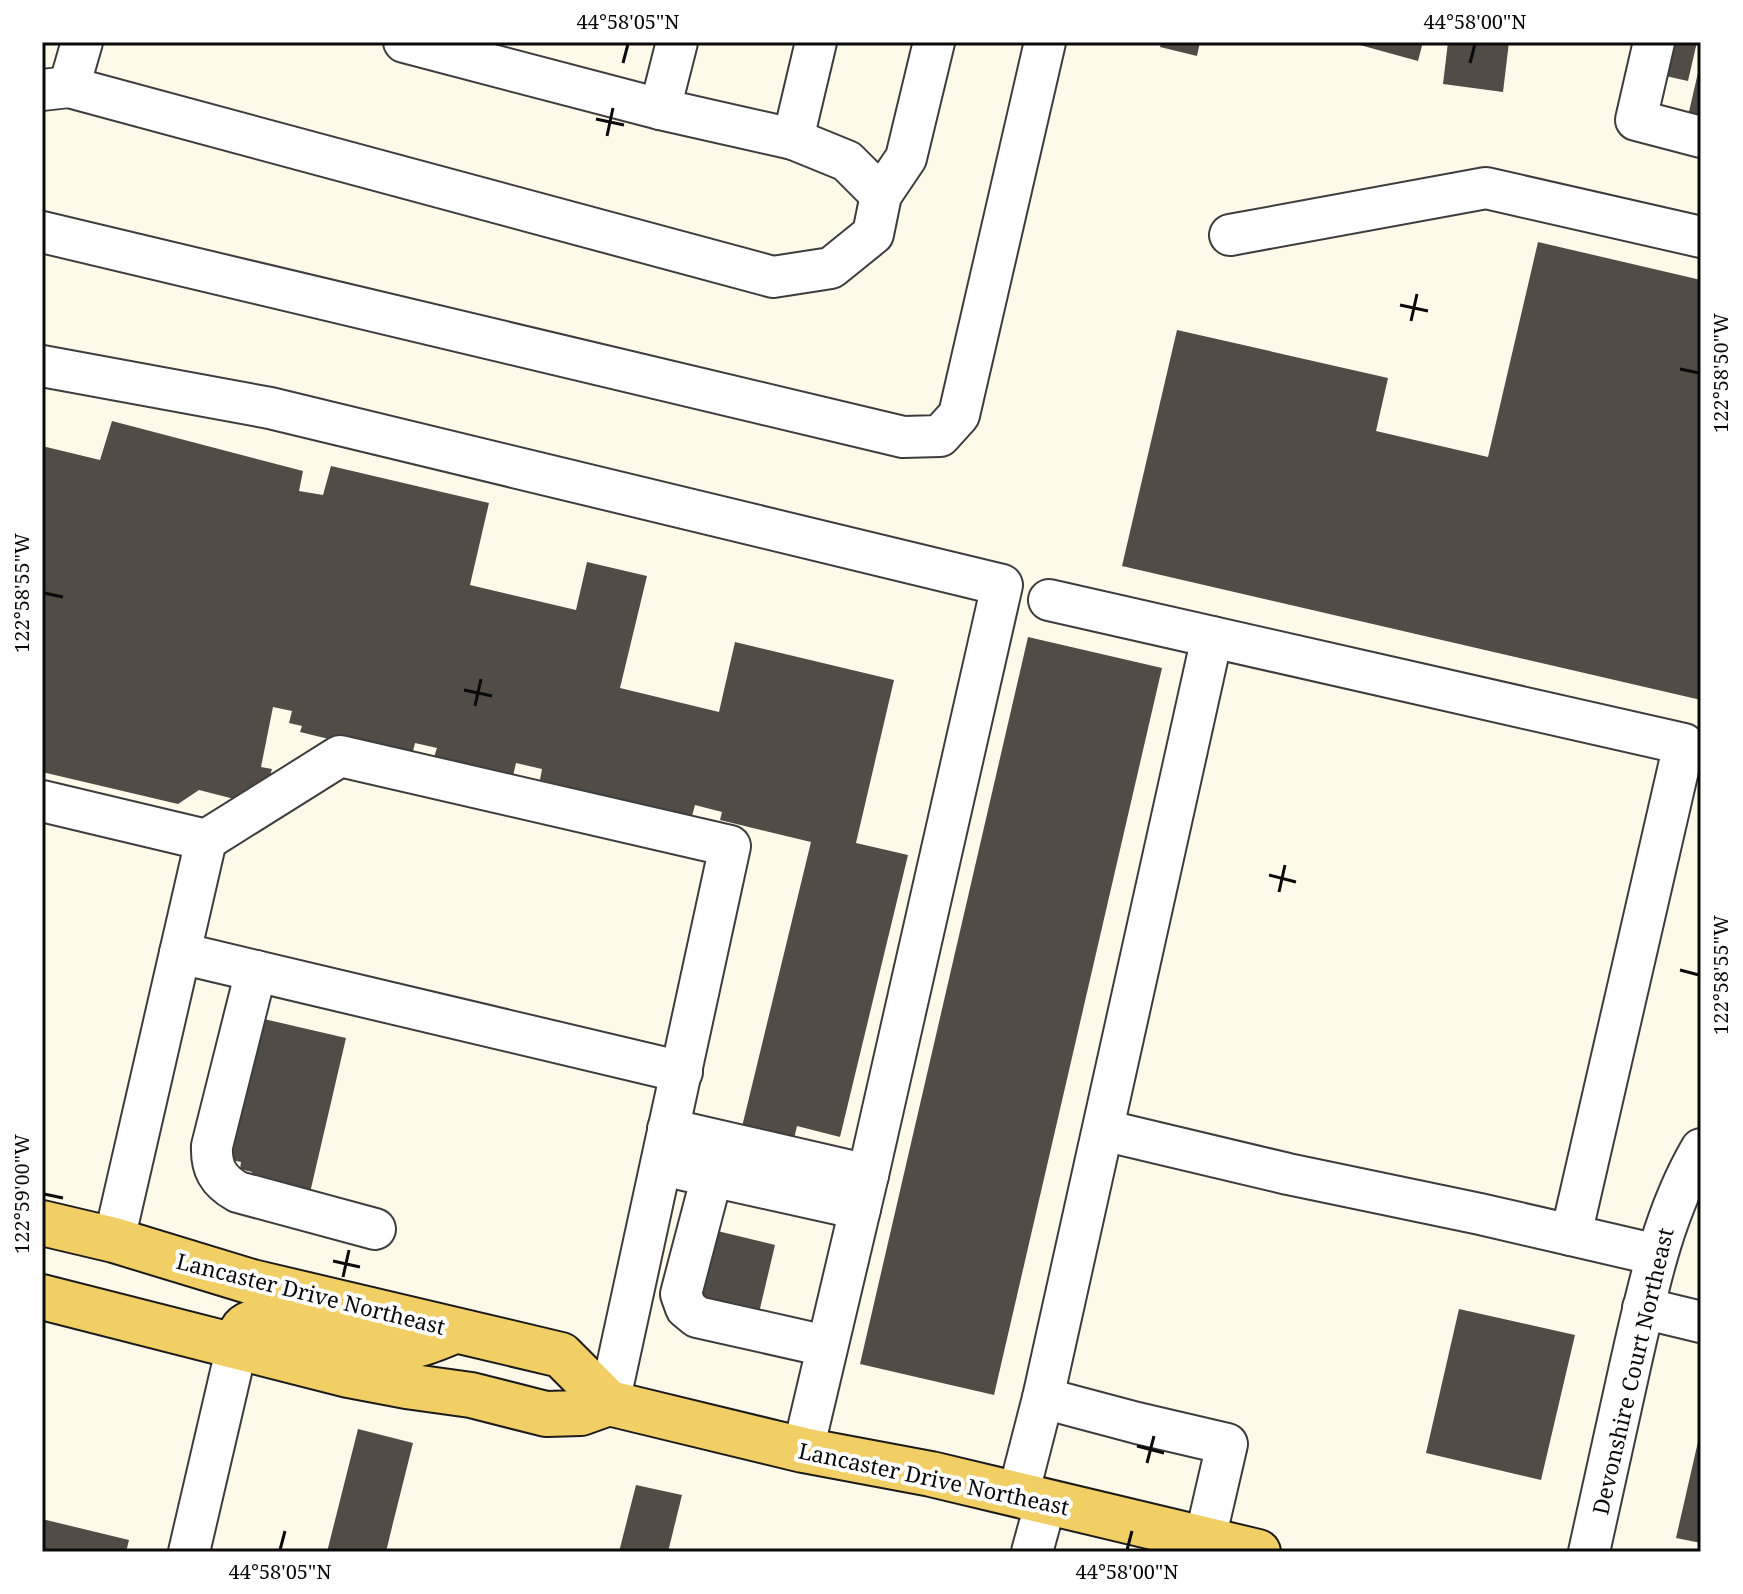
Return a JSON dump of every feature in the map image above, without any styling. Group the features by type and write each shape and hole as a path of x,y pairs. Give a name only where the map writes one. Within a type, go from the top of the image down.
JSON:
{"main road":[{"name":"Lancaster Drive Northeast","path":"42,1223 114,1240 252,1282 561,1355 609,1403 803,1450 931,1474 1032,1498 1155,1540 1205,1539 1258,1552"},
{"name":"Lancaster Drive Northeast","path":"42,1297 348,1375 471,1395 546,1414 581,1413 609,1403"},
{"path":"237,1346 241,1330 248,1323 258,1321 390,1349 426,1343 456,1330"}],"street":[{"path":"82,42 56,89 773,277 831,268 873,234 881,195 906,158 934,42"},
{"path":"404,42 660,109 793,139 847,161 881,195"},
{"path":"660,109 677,42"},
{"path":"793,139 816,42"},
{"path":"42,232 903,437 940,436 959,415 1045,42"},
{"path":"1654,42 1636,120 1701,137"},
{"path":"1230,235 1486,188 1701,237"},
{"path":"42,366 270,408 1002,585 803,1450"},
{"path":"1049,600 1692,748 1571,1235"},
{"path":"1032,1552 1032,1498 1043,1398 1212,637"},
{"path":"114,1240 206,840 340,756 730,846 609,1403"},
{"path":"42,801 206,840"},
{"path":"180,953 682,1072"},
{"path":"256,971 212,1146 214,1168 219,1178 238,1192 375,1229"},
{"path":"1103,1130 1657,1255"},
{"path":"664,1147 864,1192"},
{"path":"664,1147 712,1176 864,1192"},
{"name":"Devonshire Court Northeast","path":"1589,1552 1657,1255 1669,1214 1701,1149"},
{"path":"712,1176 681,1294 686,1308 697,1317 826,1346"},
{"path":"1643,1308 1701,1322"},
{"path":"189,1552 237,1346"},
{"path":"1043,1398 1227,1444 1205,1539"}],"building":[{"path":"1161,42 1200,42 1197,56 1160,47"},
{"path":"1349,42 1423,42 1418,61"},
{"path":"1448,42 1509,42 1503,92 1443,84"},
{"path":"1668,42 1697,42 1688,81 1661,75"},
{"path":"1701,64 1701,132 1685,129"},
{"path":"1538,242 1701,280 1701,700 1122,566 1177,330 1388,378 1376,431 1488,457"},
{"path":"112,421 303,471 299,491 323,495 331,466 489,503 470,585 576,610 587,562 647,576 620,688 719,712 735,642 894,680 856,843 908,855 840,1137 797,1126 792,1147 740,1135 811,842 720,820 722,812 695,805 692,816 540,780 542,769 516,763 513,776 434,757 437,748 415,743 411,759 300,732 302,726 289,723 292,711 273,707 261,767 272,769 265,793 250,803 199,790 178,804 42,772 42,446 100,460"},
{"path":"1028,637 1162,668 994,1395 860,1364"},
{"path":"264,1019 346,1038 309,1197 249,1183 252,1172 240,1169 241,1162 231,1160"},
{"path":"705,1228 775,1245 758,1317 694,1301"},
{"path":"1459,1309 1575,1335 1541,1480 1426,1453"},
{"path":"358,1429 413,1443 386,1552 327,1552"},
{"path":"1701,1433 1701,1543 1676,1538"},
{"path":"636,1485 682,1495 668,1552 619,1552"},
{"path":"42,1519 129,1540 126,1552 42,1552"}]}
